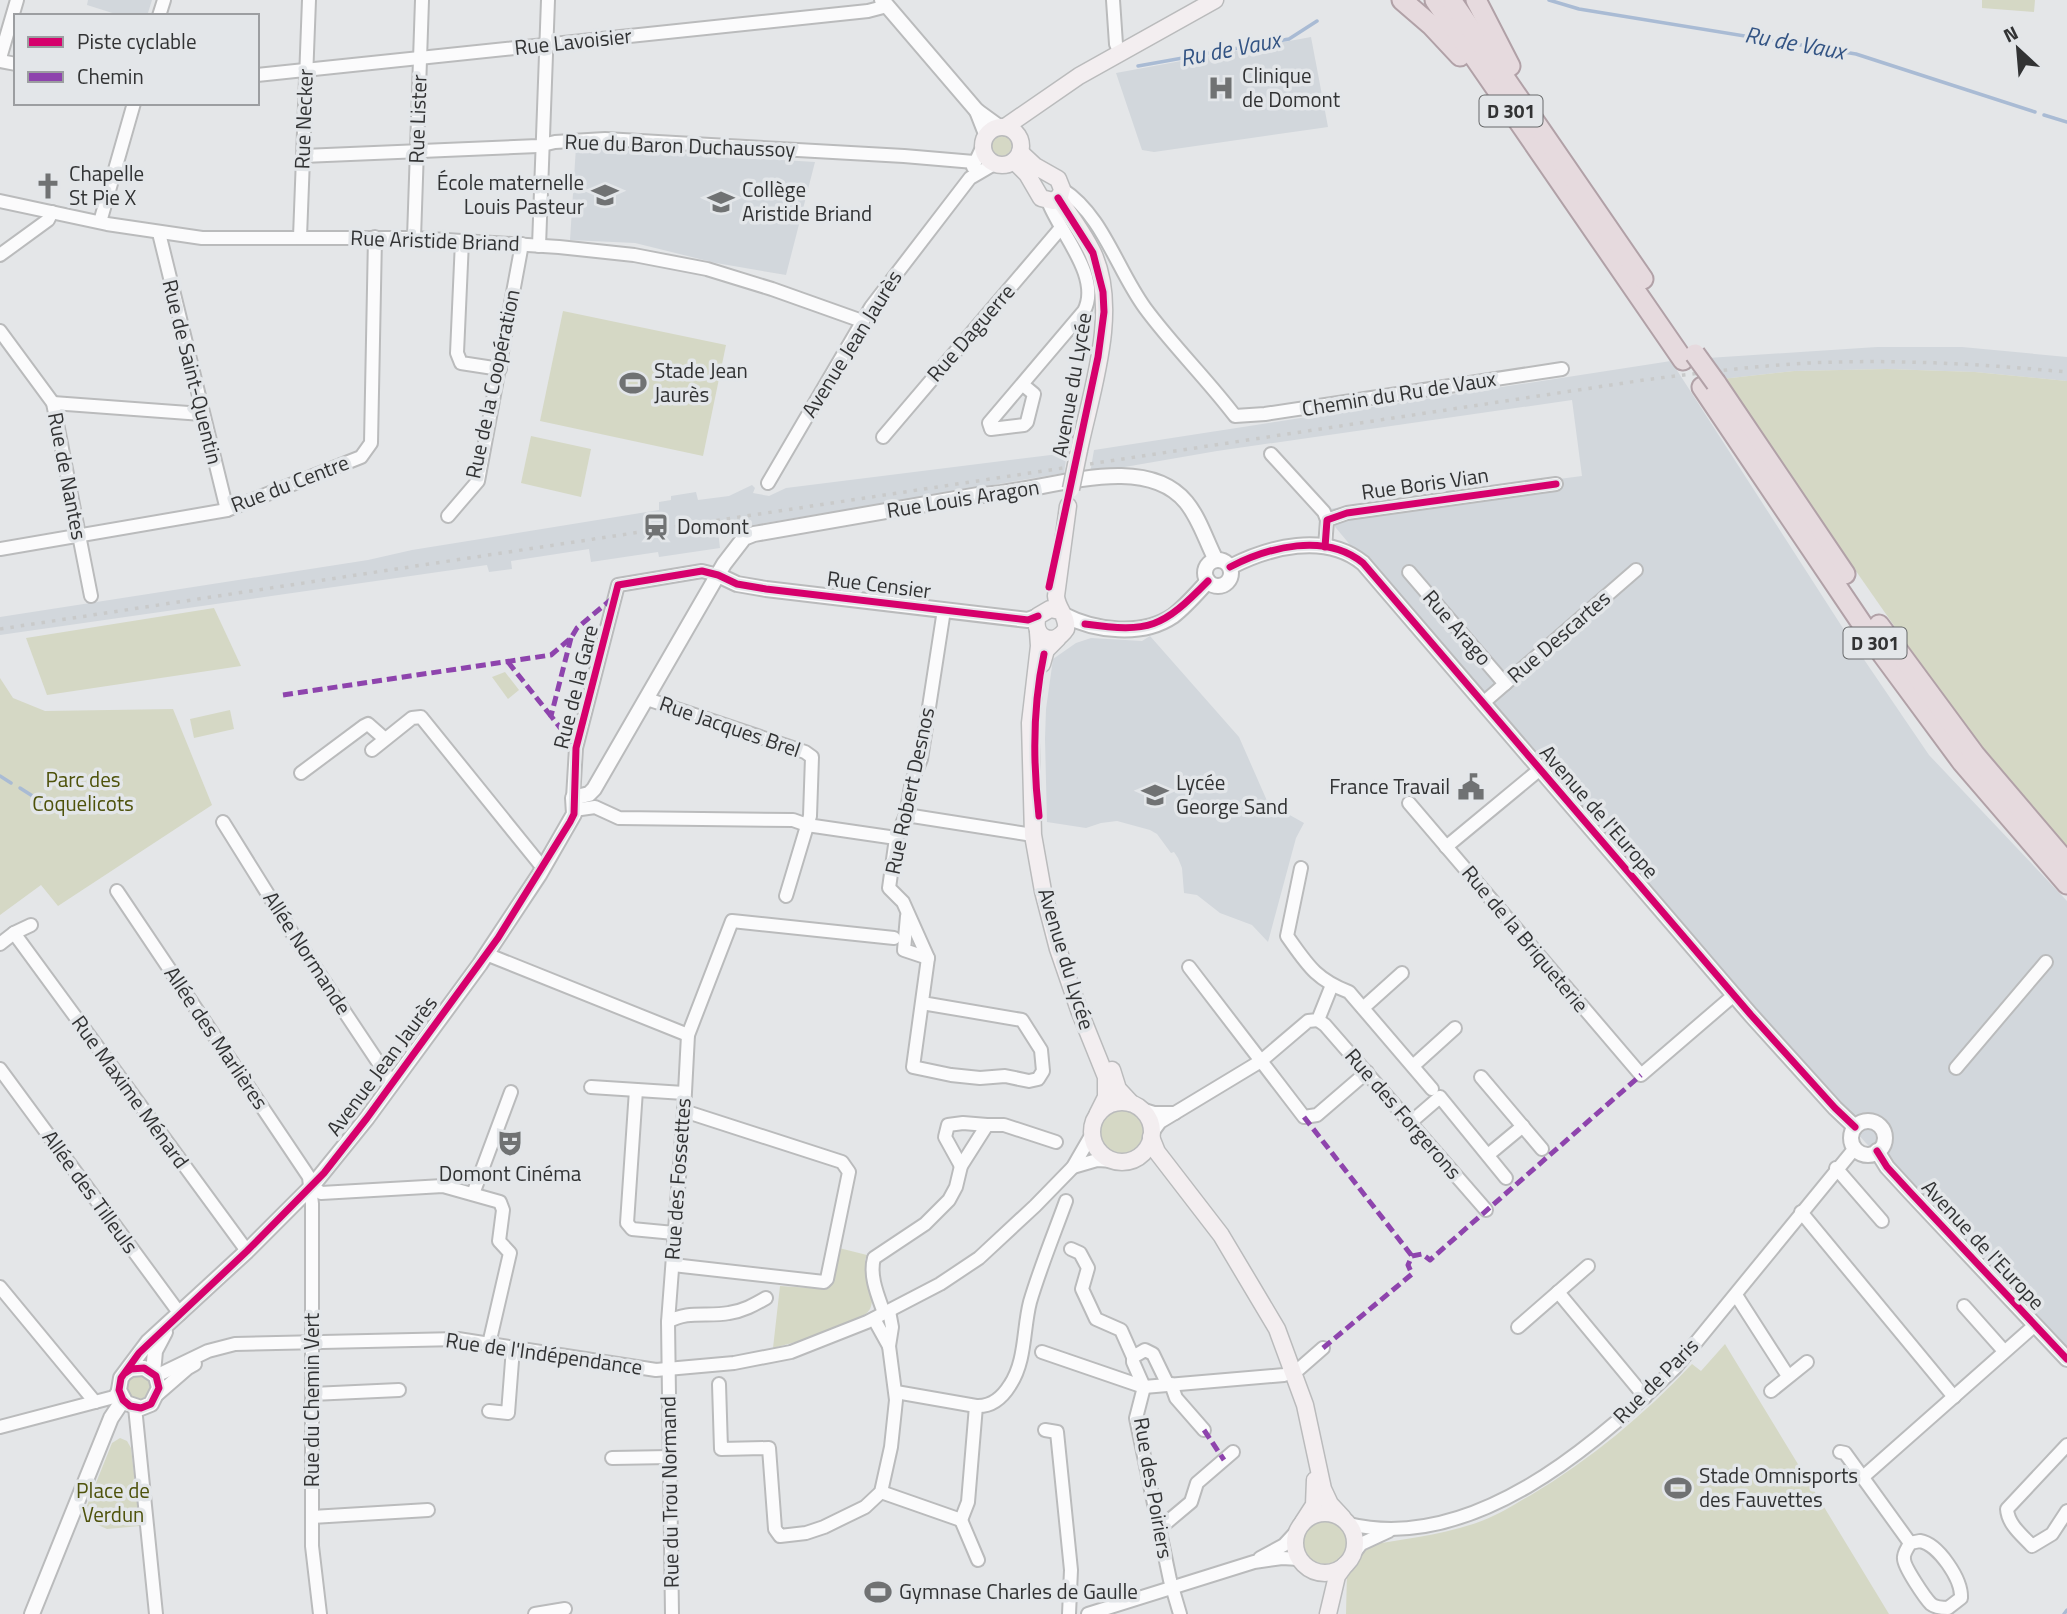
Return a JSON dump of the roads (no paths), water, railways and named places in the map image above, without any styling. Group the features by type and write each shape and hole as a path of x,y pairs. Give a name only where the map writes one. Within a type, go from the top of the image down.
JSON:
{"highway":[{"path":"1402,0 1452,45 1594,219"},
{"name":"D 301","path":"1435,0 1594,219"},
{"name":"D 301","path":"1451,0 1594,219 1892,645 1975,755 2067,863"},
{"path":"1476,0 1594,219"},
{"name":"D 301","path":"1709,385 1883,655 1962,762 2067,884"}],"main road":[{"path":"1040,104 1024,124 1018,150 1003,166 993,164 987,159 989,140 1079,76 1215,0"},
{"path":"989,140 1014,131 1018,150"},
{"name":"Avenue du Lycée","path":"1018,150 1038,195 1056,196"},
{"name":"Avenue du Lycée","path":"1018,150 1035,166 1058,179 1056,196 1093,253 1103,292 1103,335 1071,489 1056,596 1062,613"},
{"name":"Avenue du Lycée","path":"1068,506 1039,620 1039,646 1030,723 1032,835 1058,949 1106,1077 1106,1097 1098,1114"},
{"path":"1050,608 1062,613 1067,624 1061,636 1046,639 1039,620 1050,608"},
{"name":"Avenue du Lycée","path":"1061,636 1044,654 1038,708 1036,775 1043,851 1057,918 1075,979 1117,1086 1136,1106"},
{"path":"1181,1184 1152,1162 1114,1161 1102,1154 1097,1149 1092,1134 1094,1120 1098,1114 1109,1104 1124,1102 1136,1106 1151,1123 1157,1152 1221,1235 1248,1279 1276,1340 1310,1424 1323,1489 1330,1504 1346,1521 1355,1540 1348,1561 1337,1576 1327,1614"},
{"path":"1132,1160 1144,1152 1152,1135"},
{"path":"1291,1373 1316,1485 1314,1505 1300,1527 1295,1550 1299,1559 1320,1580 1327,1614"},
{"path":"1300,1527 1310,1516 1326,1512 1346,1521"},
{"path":"1312,1570 1330,1573 1348,1561"}],"street":[{"path":"0,60 17,0"},
{"name":"Rue Necker","path":"300,237 309,0"},
{"name":"Rue Lister","path":"415,238 422,0"},
{"path":"540,246 548,0"},
{"path":"1113,0 1116,44 1120,52"},
{"path":"885,3 977,111 989,140"},
{"name":"Rue Lavoisier","path":"259,75 868,11 885,3"},
{"path":"100,222 133,105"},
{"name":"Rue du Baron Duchaussoy","path":"303,156 544,145 605,139 904,156 989,140"},
{"name":"Avenue Jean Jaurès","path":"768,483 871,307 970,178 989,140"},
{"name":"Avenue Jean Jaurès","path":"970,178 993,164"},
{"path":"1022,383 1089,303 1078,255 1060,229 1056,196"},
{"name":"Chemin du Ru de Vaux","path":"1056,196 1073,196 1089,214 1144,307 1236,416 1265,414 1562,369"},
{"name":"Rue Aristide Briand","path":"0,201 159,233 202,238 415,238 522,244 635,255 707,269 863,321"},
{"path":"0,255 48,220 52,212"},
{"name":"Rue Daguerre","path":"883,437 1060,229"},
{"name":"Rue de Saint-Quentin","path":"159,233 227,510"},
{"name":"Rue du Centre","path":"0,549 227,510 361,457 371,443 375,237"},
{"path":"463,240 457,353 461,363 500,369"},
{"name":"Rue de la Coopération","path":"448,516 478,481 522,244"},
{"name":"Rue de Nantes","path":"0,331 52,403 91,596"},
{"path":"52,403 202,414"},
{"path":"1271,454 1324,512 1327,520 1325,547"},
{"name":"Rue Louis Aragon","path":"754,534 978,495 998,495 1095,478 1132,477 1158,483 1179,495 1194,516 1216,559"},
{"name":"Rue Boris Vian","path":"1327,520 1347,513 1556,484"},
{"name":"Avenue Jean Jaurès","path":"125,1373 148,1342 247,1251 312,1186 392,1083 486,954 543,868 570,822 574,804 594,789 734,550 744,538 754,534"},
{"name":"Avenue de l'Europe","path":"1230,567 1275,549 1303,546 1342,550 1363,563 1734,995 1855,1127"},
{"path":"1216,559 1224,561 1230,567 1232,575 1225,584 1218,586 1208,582 1205,570 1209,563 1216,559"},
{"name":"Rue Descartes","path":"1483,703 1636,570"},
{"name":"Rue de la Gare","path":"574,804 576,748 618,585 702,571 718,575"},
{"name":"Rue Arago","path":"1409,572 1505,684"},
{"name":"Rue Censier","path":"718,575 737,584 766,589 1039,620"},
{"path":"1062,613 1085,624 1132,629 1158,623 1173,615 1208,582"},
{"name":"Rue Robert Desnos","path":"928,958 903,902 889,888 896,838 906,815 912,781 921,759 944,610"},
{"path":"1061,636 1085,624"},
{"name":"Rue Jacques Brel","path":"647,699 805,752 812,757 810,817 807,825"},
{"path":"372,750 416,716 421,717 543,868"},
{"path":"301,773 368,724 385,739"},
{"path":"1446,847 1539,770"},
{"name":"Rue de la Briqueterie","path":"1409,803 1641,1075 1734,995"},
{"path":"574,804 595,807 619,818 793,820 807,825 896,838"},
{"path":"906,815 1032,835"},
{"name":"Allée Normande","path":"223,822 294,936 392,1083"},
{"path":"786,896 807,825"},
{"path":"1301,868 1287,936 1313,972 1332,985 1349,992 1432,1089"},
{"name":"Allée des Marlières","path":"117,891 309,1177 312,1186"},
{"path":"908,914 904,950 928,958 913,1067 951,1075 980,1078 1005,1076 1029,1081 1038,1079 1044,1071 1041,1050 1022,1020 922,1003"},
{"name":"Rue des Fossettes","path":"667,1369 688,1035 732,921 894,938"},
{"path":"0,944 31,925"},
{"name":"Rue Maxime Ménard","path":"14,933 247,1251"},
{"path":"486,954 688,1035"},
{"path":"1956,1068 2046,962"},
{"path":"1189,967 1304,1117 1317,1115 1367,1072"},
{"path":"1363,1007 1402,972"},
{"path":"1152,1135 1160,1122 1261,1060 1308,1021 1318,1020 1332,985"},
{"name":"Rue des Forgerons","path":"1318,1020 1367,1072 1486,1210"},
{"path":"1413,1066 1455,1028"},
{"name":"Allée des Tilleuls","path":"0,1069 176,1318"},
{"path":"1482,1077 1542,1149"},
{"path":"591,1087 684,1093"},
{"path":"636,1090 627,1223 632,1229 674,1233"},
{"path":"473,1194 511,1092"},
{"path":"1411,1122 1440,1097 1506,1178"},
{"path":"1136,1106 1164,1114 1176,1113"},
{"path":"673,1265 824,1282 827,1279 849,1172 842,1162 684,1111"},
{"path":"1869,1121 1882,1128 1885,1138 1877,1152 1863,1153 1855,1148 1851,1137 1855,1127 1869,1121"},
{"path":"961,1166 945,1137 948,1125 1004,1125 1056,1142"},
{"path":"719,1384 720,1449 769,1448 775,1529 780,1536 806,1533 824,1527 864,1507 881,1492 891,1447 896,1392 889,1346 892,1327 882,1314 873,1277 874,1258 939,1212 953,1194 961,1166 987,1125"},
{"path":"1488,1155 1523,1126"},
{"name":"Rue de l'Indépendance","path":"154,1375 223,1346 247,1344 458,1339 636,1368 667,1369 734,1363 792,1352 882,1314 940,1284 979,1258 1010,1231 1073,1167 1092,1134"},
{"name":"Rue de Paris","path":"1348,1561 1361,1544 1396,1529 1460,1517 1493,1506 1563,1462 1615,1423 1675,1368 1855,1148"},
{"name":"Avenue de l'Europe","path":"1877,1152 1902,1184 2067,1359"},
{"path":"1073,1167 1097,1160 1114,1161"},
{"path":"1836,1168 1882,1221"},
{"path":"312,1186 321,1192 443,1186 503,1205 499,1241 510,1253 489,1344"},
{"name":"Rue du Chemin Vert","path":"312,1186 312,1546 320,1614"},
{"path":"896,1392 976,1406 986,1406 999,1399 1011,1385 1020,1362 1030,1303 1066,1200"},
{"path":"1801,1212 1954,1396"},
{"path":"1072,1249 1080,1253 1088,1268 1082,1289 1096,1319 1121,1329 1144,1387"},
{"path":"1518,1327 1588,1266"},
{"path":"0,1287 95,1402"},
{"path":"1558,1292 1645,1397"},
{"path":"1736,1295 1788,1376"},
{"path":"668,1322 684,1314 728,1314 743,1310 766,1298"},
{"path":"1964,1307 2004,1351"},
{"name":"Avenue Jean Jaurès","path":"154,1375 155,1351 176,1318"},
{"path":"1863,1476 2035,1325"},
{"name":"Rue de l'Indépendance","path":"158,1394 188,1368 214,1355 247,1344"},
{"path":"489,1411 508,1413 513,1348"},
{"path":"1291,1373 1323,1348"},
{"path":"1133,1357 1145,1350 1153,1354 1176,1398 1203,1430"},
{"name":"Rue des Poiriers","path":"1042,1352 1144,1387 1291,1373"},
{"path":"1771,1391 1807,1362"},
{"path":"0,1427 114,1397 125,1399 141,1408 152,1404 158,1394 159,1388 154,1375 144,1368 137,1368 125,1373 119,1384 125,1399 156,1614"},
{"name":"Rue du Trou Normand","path":"667,1369 672,1614"},
{"name":"Rue des Poiriers","path":"1144,1387 1136,1418 1172,1589 1180,1614"},
{"path":"312,1395 399,1390"},
{"path":"32,1614 111,1418 125,1399"},
{"path":"976,1406 968,1502 961,1520 978,1560"},
{"path":"1045,1430 1057,1432 1071,1570 1069,1614"},
{"path":"2067,1445 2007,1509 2013,1525 2032,1546 2052,1534 2067,1511"},
{"path":"1160,1528 1191,1502 1197,1483 1233,1452"},
{"path":"1840,1452 1845,1453 1863,1476 1910,1543"},
{"path":"612,1458 670,1457"},
{"path":"881,1492 961,1520"},
{"path":"312,1517 428,1510"},
{"name":"Rue de Paris","path":"1346,1521 1396,1529"},
{"path":"1254,1562 1284,1545 1300,1527"},
{"path":"1920,1541 1934,1546 1959,1581 1961,1598 1956,1604 1948,1608 1931,1604 1903,1560 1910,1543 1920,1541"},
{"path":"1088,1614 1254,1562 1282,1558 1299,1559"},
{"path":"535,1614 565,1609"}],"waterway":[{"name":"Ru de Vaux","path":"1549,0 1579,9 1856,54 2035,112"},
{"name":"Ru de Vaux","path":"1138,66 1289,39 1317,21"},
{"name":"Ru de Vaux","path":"2044,115 2067,122"},
{"path":"0,776 11,783"},
{"path":"20,788 42,802"},
{"path":"2064,1614 2067,1610"}],"railway":[{"path":"0,629 1644,380 1788,364 1842,362 1906,362 2067,372"}],"place":[{"name":"Clinique de Domont","path":"1221,88"},
{"name":"Chapelle St Pie X","path":"48,186"},
{"name":"École maternelle Louis Pasteur","path":"605,195"},
{"name":"Collège Aristide Briand","path":"721,202"},
{"name":"Stade Jean Jaurès","path":"633,383"},
{"name":"Domont","path":"656,527"},
{"name":"France Travail","path":"1471,787"},
{"name":"Lycée George Sand","path":"1155,795"},
{"name":"Domont Cinéma","path":"510,1143"},
{"name":"Stade Omnisports des Fauvettes","path":"1678,1488"},
{"name":"Gymnase Charles de Gaulle","path":"878,1592"}],"park label":[{"name":"Parc des Coquelicots","path":"83,792"},
{"name":"Place de Verdun","path":"113,1503"}]}
